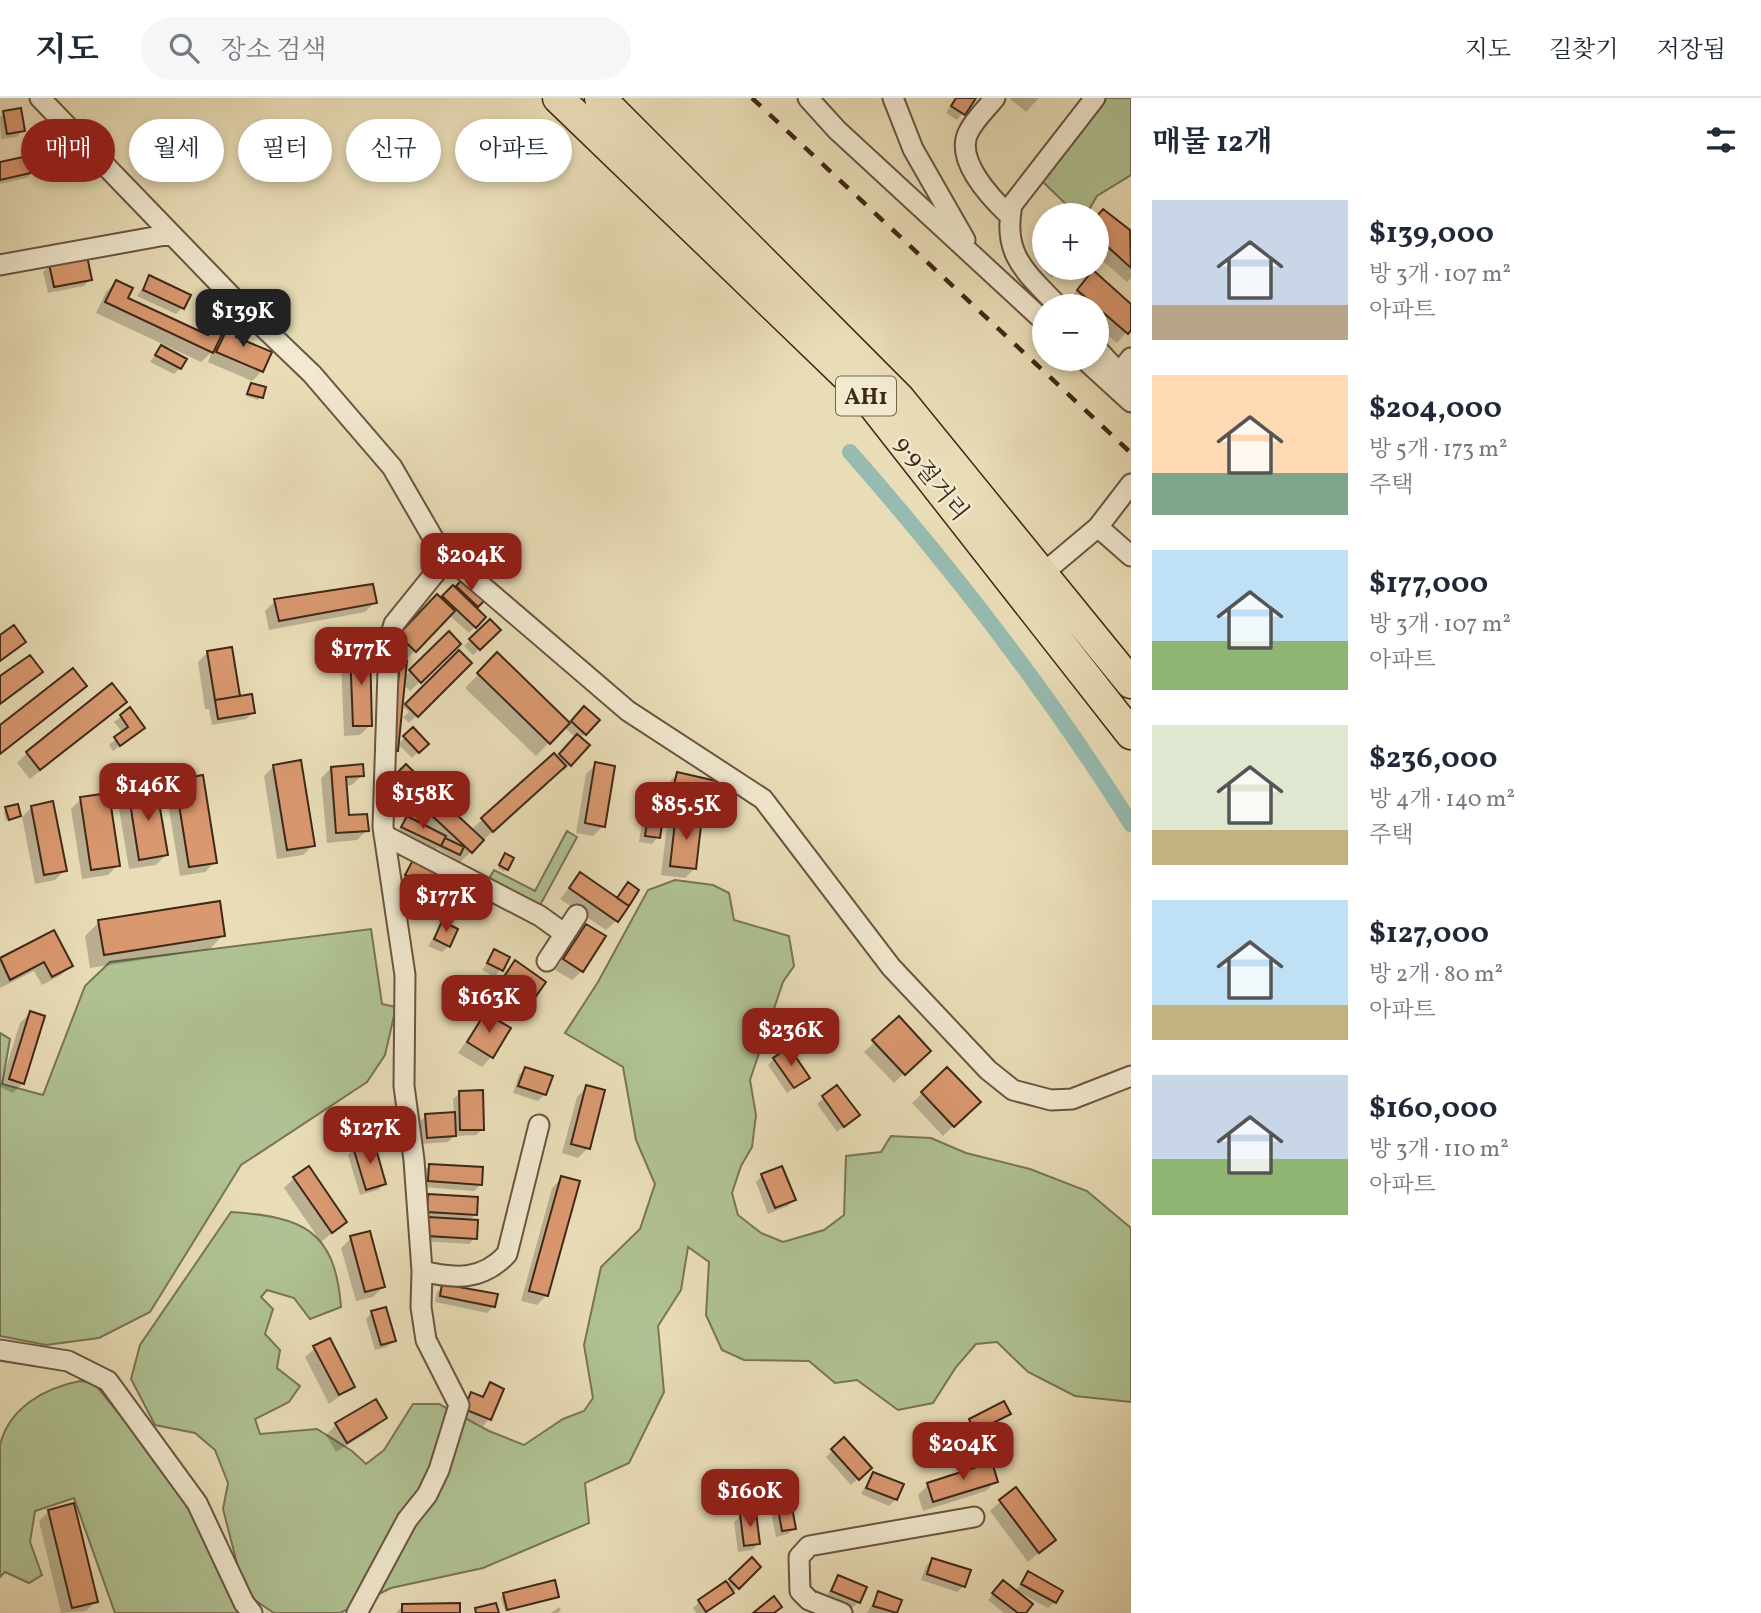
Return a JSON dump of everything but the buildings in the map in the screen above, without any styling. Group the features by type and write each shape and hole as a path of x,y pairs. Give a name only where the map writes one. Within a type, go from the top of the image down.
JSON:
{"highway":[{"name":"9·9절거리","path":"558,98 862,391 1131,734"},
{"name":"9·9절거리","path":"600,98 899,398 1131,682"}],"street":[{"path":"40,98 171,234 312,374 392,467 417,513 447,557 628,711 763,800 891,967 988,1070 1013,1090 1033,1098 1072,1099 1131,1076"},
{"path":"808,98 837,130 1032,310"},
{"path":"892,98 913,149 975,256"},
{"path":"995,98 967,135 967,152 973,171 995,202 1010,216"},
{"path":"1047,294 1020,265 1011,247 1010,216 1013,205 1026,186 1095,98"},
{"path":"0,265 171,234"},
{"path":"1109,358 1127,372"},
{"path":"1097,371 1131,402"},
{"path":"1042,574 1098,527 1131,484"},
{"path":"1098,527 1131,556"},
{"path":"357,1613 407,1520 427,1495 439,1470 459,1405 426,1340 421,1307 422,1271 414,1160 404,1086 405,975 384,835 389,640 394,625 447,557"},
{"path":"384,835 540,916 565,934"},
{"path":"547,961 577,915"},
{"path":"422,1271 463,1278 495,1266 507,1254 539,1125"},
{"path":"0,1350 68,1361 108,1381 197,1503 244,1603 252,1613"},
{"path":"842,1613 809,1600 800,1591 799,1557 809,1546 974,1517"}],"green space":[{"path":"1101,98 1131,98 1131,175 1097,196 1093,203 1065,203 1040,179"},
{"path":"567,831 577,837 538,909 487,882 494,870 535,891"},
{"path":"675,880 713,885 729,893 734,920 789,936 794,966 783,982 750,1080 756,1115 752,1147 741,1166 732,1193 738,1215 761,1233 783,1242 824,1230 844,1215 846,1156 881,1152 891,1136 931,1138 966,1153 1030,1169 1087,1191 1131,1228 1131,1402 1075,1396 1028,1372 997,1342 976,1344 956,1367 933,1403 898,1410 857,1380 835,1383 809,1361 744,1360 722,1350 706,1315 709,1262 688,1247 681,1290 658,1326 664,1392 629,1463 585,1483 589,1523 483,1568 391,1588 340,1613 274,1613 253,1599 240,1575 223,1509 228,1483 215,1450 195,1433 155,1425 131,1379 140,1345 231,1212 256,1214 295,1224 310,1232 322,1244 331,1260 341,1307 310,1319 294,1298 267,1290 261,1297 273,1309 265,1334 280,1350 277,1368 300,1386 289,1402 255,1419 260,1434 317,1429 352,1451 366,1464 384,1450 413,1404 439,1404 489,1431 524,1445 563,1419 584,1411 593,1398 584,1345 601,1267 640,1229 655,1184 636,1140 623,1067 565,1033 598,982 648,890"},
{"path":"371,929 382,1004 396,1007 385,1055 367,1082 241,1165 150,1312 99,1338 46,1345 0,1336 0,1033 10,1039 2,1084 43,1095 85,986 110,962"},
{"path":"80,1381 94,1383 151,1453 206,1535 244,1613 115,1613 74,1498 35,1511 30,1542 42,1575 29,1583 5,1572 0,1577 0,1445 5,1432 11,1420 30,1402 54,1389"}],"waterway":[{"path":"850,452 998,632 1066,726 1131,824"}],"railway":[{"path":"752,98 1131,453"}]}
